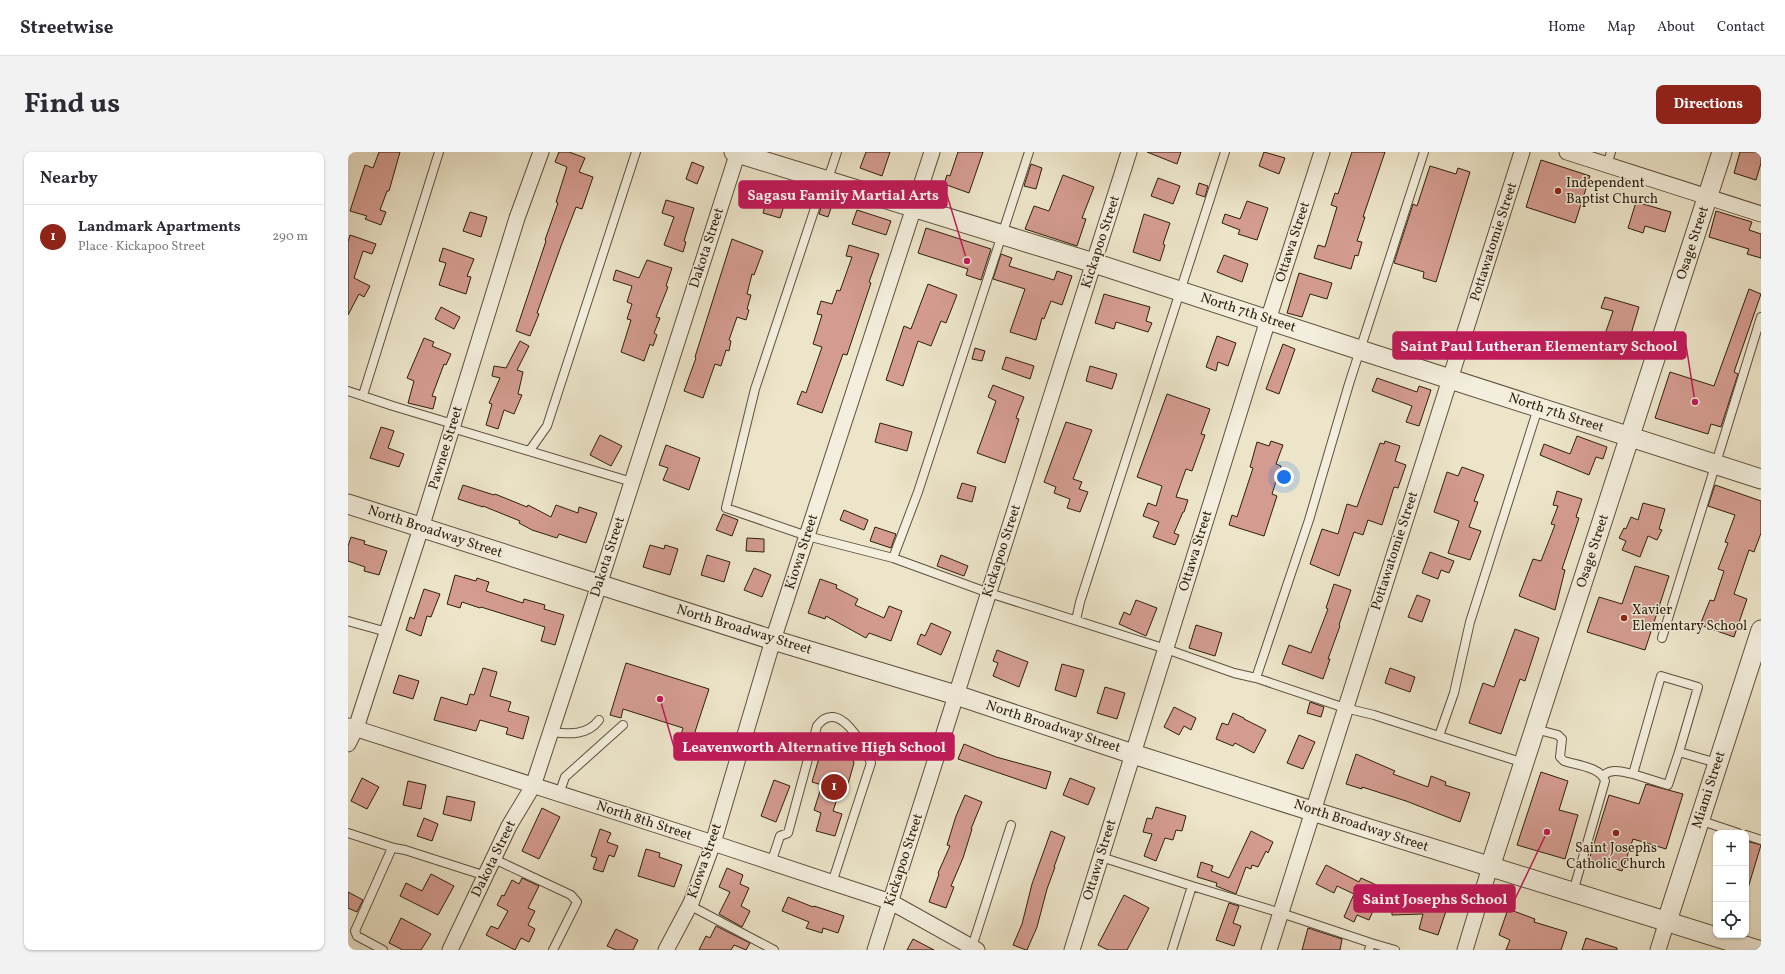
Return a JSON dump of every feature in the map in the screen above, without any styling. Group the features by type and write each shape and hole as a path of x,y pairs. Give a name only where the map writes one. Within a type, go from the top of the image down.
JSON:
{"street":[{"name":"Pawnee Street","path":"348,744 352,727 387,632 421,528 517,218 541,152"},
{"name":"North 7th Street","path":"736,152 1094,263 1761,479"},
{"name":"Dakota Street","path":"450,950 509,826 533,786 632,482 736,152"},
{"name":"Kiowa Street","path":"666,950 689,906 713,843 773,640 932,152"},
{"name":"Kickapoo Street","path":"875,950 1130,152"},
{"name":"Ottawa Street","path":"1072,950 1268,320 1322,152"},
{"name":"Pottawatomie Street","path":"1269,950 1522,152"},
{"path":"1567,152 1609,158 1708,198 1761,214"},
{"name":"Osage Street","path":"1464,950 1722,152"},
{"name":"North Broadway Street","path":"348,504 773,640 956,695 1133,754 1312,811 1760,949"},
{"name":"Miami Street","path":"1658,950 1761,630"},
{"name":"North 8th Street","path":"352,727 772,862 891,902 975,948"}],"lane":[{"path":"363,395 439,152"},
{"path":"530,450 547,426 636,152"},
{"path":"837,152 819,196 755,389 726,508 807,536 893,558 989,593 1076,620 1099,629 1166,648 1345,708 1374,715 1524,763"},
{"path":"893,558 918,492 1029,152"},
{"path":"1076,620 1080,602 1225,152"},
{"path":"1256,678 1309,520 1360,350 1424,152"},
{"path":"1662,638 1714,464 1761,317"},
{"path":"348,391 453,426 632,482"},
{"path":"1439,736 1454,693 1470,622 1538,408"},
{"path":"348,621 387,632"},
{"path":"1604,775 1607,772 1613,771 1633,774 1668,785 1698,687 1661,676 1633,774"},
{"path":"772,862 780,836 788,833 817,726 822,719 832,716 848,724 867,753 871,763 832,883"},
{"path":"551,732 569,734 586,731 595,726 600,720"},
{"path":"559,794 565,777 623,725"},
{"path":"1535,729 1558,735 1562,739 1560,757 1564,761 1604,775"},
{"path":"1679,752 1717,763"},
{"path":"1573,892 1605,780 1604,775"},
{"path":"1699,820 1729,830"},
{"path":"975,948 1011,825"},
{"path":"348,833 392,848 405,850 486,876"},
{"path":"1749,837 1761,840"},
{"path":"383,950 357,936 356,931 392,848"},
{"path":"1101,857 1281,913 1370,946 1395,950"},
{"path":"494,859 571,895 577,902 553,950"},
{"path":"1172,950 1192,886"},
{"path":"689,906 774,950"}],"building":[{"path":"379,152 400,152 389,191 387,191 380,210 386,212 381,225 365,219 367,216 350,211 365,165 373,168"},
{"path":"559,152 569,152 585,158 579,172 593,177 582,209 576,207 530,336 516,331 558,203 556,202 567,167 555,162"},
{"path":"866,152 890,152 882,176 860,168"},
{"path":"958,152 983,152 969,193 944,184 947,175 950,176"},
{"path":"1147,152 1181,152 1177,164"},
{"path":"1264,152 1285,158 1279,174 1259,166"},
{"path":"1352,152 1385,152 1363,217 1365,217 1357,241 1362,242 1358,256 1355,255 1351,269 1314,258 1318,245 1325,247 1337,207 1331,205 1335,193 1338,194"},
{"path":"1740,152 1761,152 1761,163 1756,180 1734,173"},
{"name":"Independent Baptist Church","path":"1541,160 1590,176 1575,223 1526,207"},
{"path":"692,162 704,167 697,184 686,179"},
{"path":"1031,164 1042,168 1036,189 1024,186"},
{"path":"1430,166 1456,174 1458,168 1470,172 1436,282 1423,278 1424,272 1394,263 1413,204 1417,206"},
{"path":"1063,175 1094,187 1082,218 1086,219 1077,246 1025,229 1034,206 1049,211"},
{"path":"1158,178 1180,186 1173,204 1151,196"},
{"path":"1199,183 1208,186 1205,197 1196,194"},
{"path":"770,189 788,194 780,218 763,213"},
{"path":"824,199 833,202 828,217 819,214"},
{"path":"666,200 694,208 684,241 686,242 683,252 664,245 674,217 662,213"},
{"path":"1247,201 1268,208 1257,240 1238,234 1240,230 1222,223 1225,214 1240,219"},
{"path":"1636,202 1671,212 1665,232 1645,226 1643,233 1628,228"},
{"path":"857,210 891,221 886,235 852,224"},
{"path":"1716,211 1752,222 1749,230 1761,234 1761,258 1747,254 1749,249 1709,237"},
{"path":"470,212 487,217 481,237 463,231"},
{"path":"1144,214 1170,223 1163,244 1165,245 1160,261 1133,252"},
{"path":"926,228 991,249 981,280 966,275 968,269 918,253"},
{"path":"350,235 376,244 372,254 363,251 354,278 370,286 364,297 359,294 348,315 348,242"},
{"path":"732,239 763,251 754,275 752,274 747,294 751,295 746,320 737,317 729,340 731,341 729,351 726,350 721,366 715,364 703,398 684,391 696,358 695,357"},
{"path":"849,245 879,254 847,355 843,354 822,413 797,404 802,391 806,393 822,347 813,344 822,315 817,314 821,301 832,304 837,290 840,291 852,257 846,256"},
{"path":"443,248 474,259 467,276 471,277 466,294 439,285 446,263 439,261"},
{"path":"1001,254 1012,258 1009,266 1054,280 1057,271 1072,276 1062,305 1051,301 1044,319 1042,318 1036,340 1010,332 1025,289 993,279"},
{"path":"1224,255 1248,264 1242,282 1217,272"},
{"path":"647,260 672,268 666,286 668,287 656,317 660,318 654,333 657,335 653,346 650,344 644,361 621,352 631,320 627,319 632,304 627,302 632,286 613,280 616,270 639,278"},
{"path":"1299,273 1332,283 1327,299 1310,294 1302,317 1287,313"},
{"path":"928,284 957,295 946,323 941,321 931,346 918,341 903,386 886,380 904,326 911,329"},
{"path":"1749,289 1761,294 1734,372 1738,374 1721,427 1711,424 1708,434 1655,418 1670,372 1714,386"},
{"path":"1104,294 1150,307 1146,321 1152,323 1148,332 1116,322 1114,329 1095,323"},
{"path":"1605,297 1639,307 1628,344 1604,337 1613,311 1601,308"},
{"path":"441,307 460,317 454,329 435,319"},
{"path":"1217,336 1236,343 1228,366 1218,362 1216,371 1206,367"},
{"path":"424,338 434,342 432,346 451,354 446,365 444,364 432,396 436,397 433,409 408,403 414,381 407,378"},
{"path":"520,341 529,346 517,370 523,372 518,394 522,395 514,414 504,410 498,429 486,425 492,404 489,403 500,378 492,376 494,366 506,368"},
{"path":"1283,344 1295,349 1279,394 1266,389"},
{"path":"975,348 985,351 982,361 972,359"},
{"path":"1006,357 1034,366 1030,379 1002,369"},
{"path":"1090,366 1117,374 1112,389 1086,381"},
{"path":"1377,378 1417,392 1419,386 1431,390 1419,426 1406,422 1412,406 1372,391"},
{"path":"993,385 1024,397 1016,418 1019,419 1005,463 977,453 996,401 988,397"},
{"path":"1167,394 1210,409 1201,434 1205,435 1192,471 1186,469 1176,497 1188,500 1174,533 1179,535 1175,545 1153,537 1159,522 1143,516 1148,503 1156,506 1162,486 1137,477"},
{"path":"1066,422 1092,430 1073,479 1082,482 1079,489 1088,492 1080,512 1067,508 1070,499 1054,493 1056,487 1044,482"},
{"path":"880,423 912,432 907,451 875,442"},
{"path":"381,427 394,431 388,448 404,454 399,467 370,458"},
{"path":"600,435 622,446 611,466 590,455"},
{"path":"1577,436 1607,447 1603,459 1596,457 1589,475 1540,455 1544,444 1570,454"},
{"path":"1271,441 1283,445 1276,464 1281,466 1272,494 1277,496 1264,536 1229,525 1232,515 1237,517 1253,468 1250,467 1257,442 1269,446"},
{"path":"1385,441 1400,446 1395,461 1406,465 1398,488 1394,487 1382,525 1368,520 1363,535 1354,532 1339,576 1310,564 1322,529 1338,534 1347,504 1357,507 1380,443 1384,444"},
{"path":"666,445 700,458 689,490 663,480 668,468 659,465"},
{"path":"1462,467 1484,475 1474,501 1478,502 1469,527 1481,531 1470,560 1448,553 1459,521 1434,512 1447,472 1458,476"},
{"path":"962,483 976,487 972,502 957,498"},
{"path":"463,485 494,495 495,494 527,507 528,505 551,517 556,505 578,513 579,507 597,513 586,543 559,534 557,538 532,530 519,523 520,521 483,506 458,499"},
{"path":"1715,485 1761,501 1761,533 1754,552 1749,550 1734,594 1747,599 1734,637 1700,625 1710,600 1714,601 1724,571 1718,569 1728,543 1725,542 1735,515 1708,506"},
{"path":"1557,491 1582,499 1576,517 1579,518 1562,569 1565,570 1555,610 1519,596 1533,559 1541,561 1555,525 1551,524 1558,506 1553,505"},
{"path":"1643,503 1665,509 1659,529 1662,530 1657,540 1648,536 1640,557 1622,550 1626,541 1619,538 1624,528 1626,529 1631,517 1638,520"},
{"path":"844,510 868,520 864,530 840,520"},
{"path":"723,514 738,520 732,536 716,530"},
{"path":"875,527 896,534 891,548 870,541"},
{"path":"351,537 365,541 364,544 387,551 379,575 364,571 365,567 348,561 348,546"},
{"path":"747,538 764,539 764,552 746,551"},
{"path":"650,545 664,549 665,545 678,549 670,575 643,567"},
{"path":"1430,552 1454,561 1449,573 1441,570 1438,579 1422,573"},
{"path":"707,555 730,562 724,582 701,575"},
{"path":"941,555 968,566 964,576 937,566"},
{"name":"Xavier Elementary School","path":"1635,566 1669,576 1645,650 1587,632 1599,597 1622,604"},
{"path":"754,568 771,575 762,597 744,590"},
{"path":"455,575 476,581 477,578 489,582 486,591 523,603 524,599 545,605 544,609 564,615 555,645 541,641 545,627 462,602 460,608 447,604"},
{"path":"820,579 837,585 836,588 858,599 855,605 884,618 889,606 902,611 891,641 869,633 866,638 826,616 825,619 808,613"},
{"path":"1334,584 1351,590 1328,659 1330,659 1323,679 1282,664 1289,645 1311,653 1328,609 1326,608"},
{"path":"424,589 440,594 431,617 427,616 421,636 406,630 410,617 414,619"},
{"path":"1417,595 1430,600 1422,622 1408,617"},
{"path":"1136,600 1157,608 1146,636 1119,624 1124,612 1130,615"},
{"path":"931,623 951,632 941,655 917,644 921,634 925,636"},
{"path":"1196,625 1222,633 1215,656 1189,648"},
{"path":"1515,629 1539,638 1525,681 1520,679 1501,734 1469,723 1483,683 1494,687"},
{"path":"997,650 1028,662 1019,687 993,676 998,663 993,661"},
{"path":"626,663 709,689 692,741 680,738 683,728 623,709 621,718 610,715"},
{"path":"1062,664 1084,670 1076,697 1055,690"},
{"path":"483,668 497,672 490,696 511,702 508,711 529,717 523,739 506,734 508,728 480,720 476,731 434,720 441,697 467,705 470,694 474,695"},
{"path":"1390,668 1415,677 1410,692 1385,683"},
{"path":"399,675 419,681 413,699 393,693"},
{"path":"1105,687 1125,693 1117,719 1097,713"},
{"path":"1310,702 1324,707 1321,717 1307,713"},
{"path":"1174,707 1196,718 1191,730 1184,726 1179,735 1164,727"},
{"path":"1233,713 1266,730 1254,753 1235,743 1233,746 1216,739 1222,723 1228,725"},
{"path":"1299,735 1315,742 1303,769 1287,763"},
{"path":"824,741 844,748 842,754 852,757 854,763 846,791 840,790 833,811 842,814 835,836 816,831 821,813 814,810 822,785 812,782"},
{"path":"964,744 996,757 1051,772 1046,789 958,759"},
{"path":"1356,754 1395,771 1393,774 1428,787 1431,776 1446,782 1445,785 1470,793 1460,822 1406,801 1362,787 1362,789 1346,784"},
{"path":"1541,772 1568,781 1559,810 1578,815 1565,859 1517,845"},
{"path":"362,778 379,787 367,809 351,801"},
{"path":"1070,778 1095,788 1088,805 1063,795"},
{"path":"774,780 790,786 776,822 761,816"},
{"path":"408,781 426,785 421,809 403,805"},
{"path":"1646,784 1683,794 1666,849 1633,839 1622,871 1589,860 1609,795 1639,804"},
{"path":"965,795 982,802 971,829 963,858 951,886 954,887 946,908 929,902 939,874 938,873 950,846 947,845 956,816"},
{"path":"447,796 475,802 471,821 443,814"},
{"path":"1156,807 1186,816 1182,831 1176,830 1173,840 1165,838 1156,861 1144,856 1152,834 1143,832 1147,818 1152,819"},
{"path":"542,808 560,817 539,859 522,851"},
{"path":"424,818 438,824 432,841 417,836"},
{"path":"600,829 611,833 607,842 618,846 614,857 609,855 603,872 593,869 597,858 591,856"},
{"path":"1051,831 1065,837 1047,889 1037,927 1026,950 1013,945 1022,924 1032,884"},
{"path":"1251,831 1273,842 1268,853 1266,851 1258,867 1252,865 1251,869 1246,867 1236,894 1216,886 1217,883 1197,877 1201,862 1213,866 1211,871 1229,878"},
{"path":"1749,842 1761,845 1749,885"},
{"path":"646,849 660,853 659,857 682,865 674,887 638,876"},
{"path":"1326,865 1359,882 1361,878 1383,888 1369,920 1357,915 1354,922 1344,917 1354,894 1337,886 1334,893 1316,884"},
{"path":"727,868 743,875 740,884 749,888 741,906 750,911 742,927 719,914 730,892 719,887"},
{"path":"431,874 454,886 438,915 400,896 406,883 422,891"},
{"path":"522,878 539,886 528,908 535,911 528,925 535,929 529,942 521,938 515,950 486,935 491,926 498,929 508,911 497,905 502,895 504,896 512,880 519,884"},
{"path":"1416,891 1449,902 1438,935 1419,929 1423,914 1392,915 1391,892"},
{"path":"348,892 363,900 357,912 348,908"},
{"path":"1124,895 1149,908 1127,950 1108,950 1098,945"},
{"path":"788,897 813,907 814,906 844,916 838,933 823,928 822,933 806,928 809,922 782,911"},
{"path":"1229,903 1239,906 1233,923 1241,926 1234,946 1216,940"},
{"path":"1508,909 1535,919 1534,922 1567,932 1561,950 1506,950 1510,940 1499,935"},
{"path":"401,918 431,934 421,950 403,950 389,943"},
{"path":"716,926 750,943 746,950 734,945 731,950 699,950 706,936 710,938"},
{"path":"1308,928 1342,939 1340,950 1302,950"},
{"path":"616,929 638,940 633,950 616,950 607,946"},
{"path":"1586,938 1617,948 1617,950 1582,950"},
{"path":"913,939 934,950 907,950"}],"place":[{"name":"Independent Baptist Church","path":"1558,191"},
{"name":"Sagasu Family Martial Arts","path":"967,261"},
{"name":"Saint Paul Lutheran Elementary School","path":"1695,402"},
{"name":"Xavier Elementary School","path":"1624,618"},
{"name":"Leavenworth Alternative High School","path":"660,699"},
{"name":"Landmark Apartments","path":"834,787"},
{"name":"Saint Josephs School","path":"1547,832"},
{"name":"Saint Josephs Catholic Church","path":"1616,833"}]}
